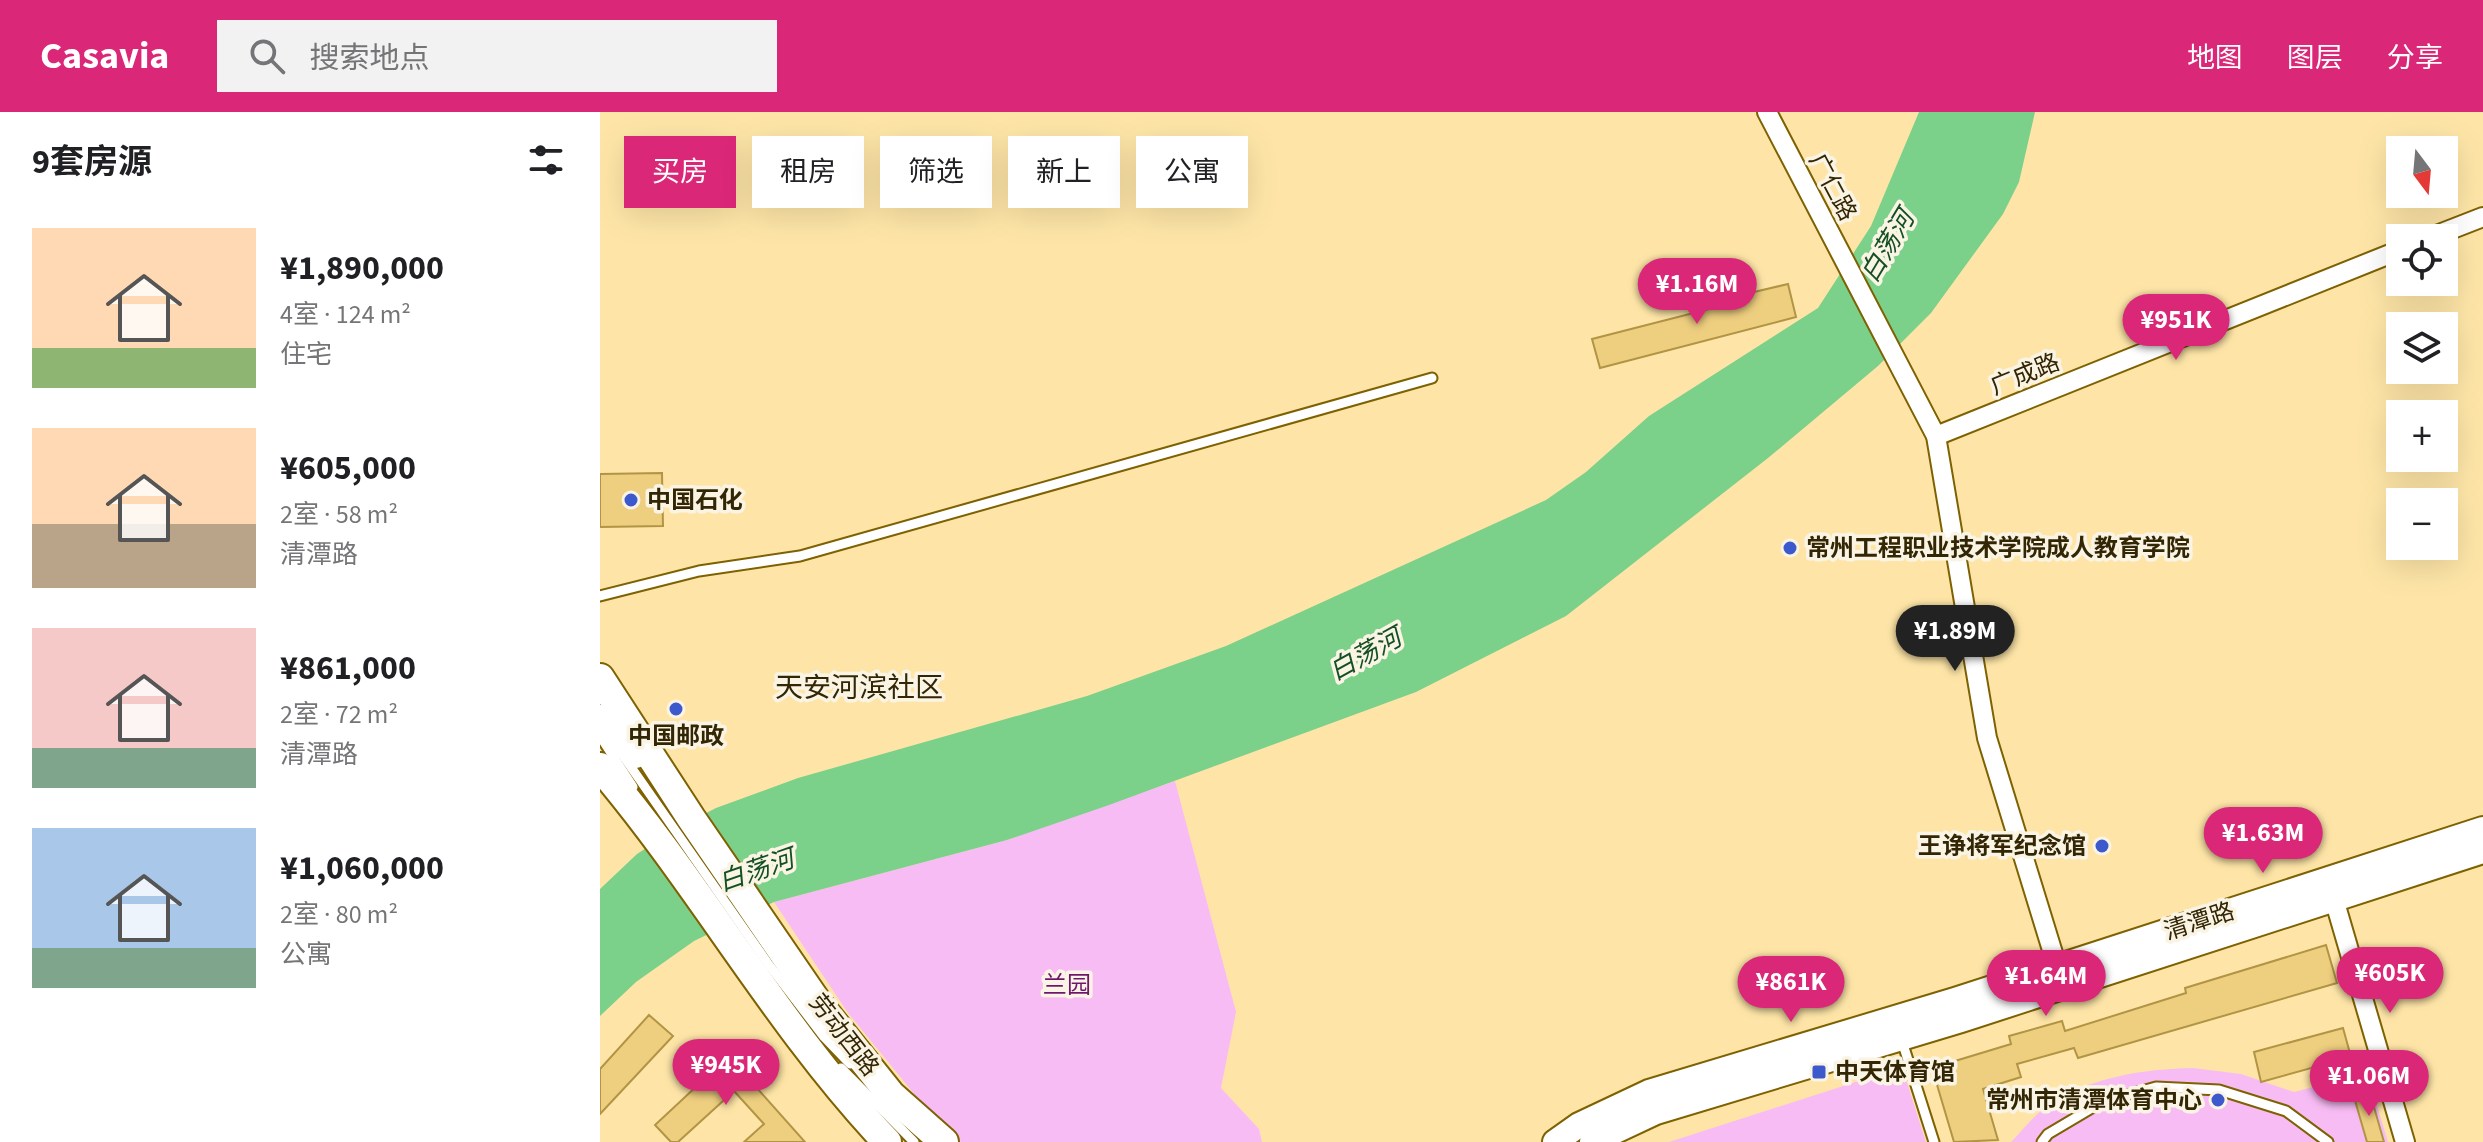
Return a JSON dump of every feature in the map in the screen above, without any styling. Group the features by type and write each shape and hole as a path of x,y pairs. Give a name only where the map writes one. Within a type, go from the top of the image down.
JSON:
{"main road":[{"path":"600,678 670,829 737,924"},
{"path":"600,720 623,739 670,829 737,924"},
{"path":"600,757 631,804"},
{"path":"600,767 631,804 670,829"},
{"name":"清潭路","path":"1592,1142 1656,1112 1901,1038 2061,977 2483,829"},
{"name":"清潭路","path":"1555,1142 1579,1125 1649,1092 2334,899 2483,851"},
{"name":"劳动西路","path":"737,924 791,1029 887,1142"},
{"name":"劳动西路","path":"737,924 819,1005 891,1095 944,1142"}],"street":[{"name":"广仁路","path":"1767,112 1936,436 1987,738 2061,977"},
{"path":"2458,227 2483,217"},
{"name":"广成路","path":"1936,436 2386,256"},
{"path":"2334,899 2405,1142"}],"lane":[{"path":"600,596 699,571 800,556 1432,378"},
{"path":"600,736 670,829"},
{"path":"737,924 800,1025 914,1142"},
{"path":"737,924 824,1037 927,1142"},
{"path":"1901,1038 1934,1142"},
{"path":"2042,1142 2048,1134 2102,1102 2156,1087 2219,1090 2286,1111 2328,1142"}],"green space":[{"name":"兰园","path":"1175,781 1236,1012 1221,1088 1259,1129 1262,1142 961,1142 924,1106 848,1013 774,902 1007,840"},
{"name":"常州市清潭体育中心","path":"1902,1067 1926,1142 1669,1142"},
{"name":"常州市清潭体育中心","path":"2193,1068 2241,1074 2294,1092 2367,1073 2388,1142 2011,1142 2041,1111 2080,1088 2136,1073"}],"water":[{"name":"白荡河","path":"1919,112 2035,112 2019,182 2003,214 1931,313 1878,366 1768,458 1566,616 1416,692 1109,805 1007,840 774,902 694,941 636,982 600,1016 600,889 637,854 716,808 798,778 1087,696 1226,646 1546,500 1586,472 1649,416 1818,308 1871,226"}],"building":[{"path":"1788,284 1796,317 1600,368 1592,339 1717,307 1716,301"},
{"name":"中国石化","path":"662,473 663,526 600,527 600,474"},
{"path":"2326,945 2337,983 2078,1058 2074,1048 2017,1064 2021,1077 1983,1089 1998,1140 1954,1142 1932,1068 2011,1044 2009,1036 2062,1021 2065,1031 2186,993 2185,988"},
{"path":"649,1015 673,1036 600,1114 600,1069"},
{"path":"2343,1028 2351,1057 2261,1082 2254,1052"},
{"path":"728,1057 805,1142 744,1142 764,1124 734,1091 678,1142 671,1142 655,1125"},
{"path":"2370,1093 2384,1142 2367,1142 2354,1097"}],"place":[{"name":"中国石化","path":"631,500"},
{"name":"常州工程职业技术学院成人教育学院","path":"1790,548"},
{"name":"中国邮政","path":"676,709"},
{"name":"王诤将军纪念馆","path":"2102,846"},
{"name":"中天体育馆","path":"1819,1072"},
{"name":"常州市清潭体育中心","path":"2218,1100"}],"district":[{"name":"天安河滨社区","path":"859,687"}]}
